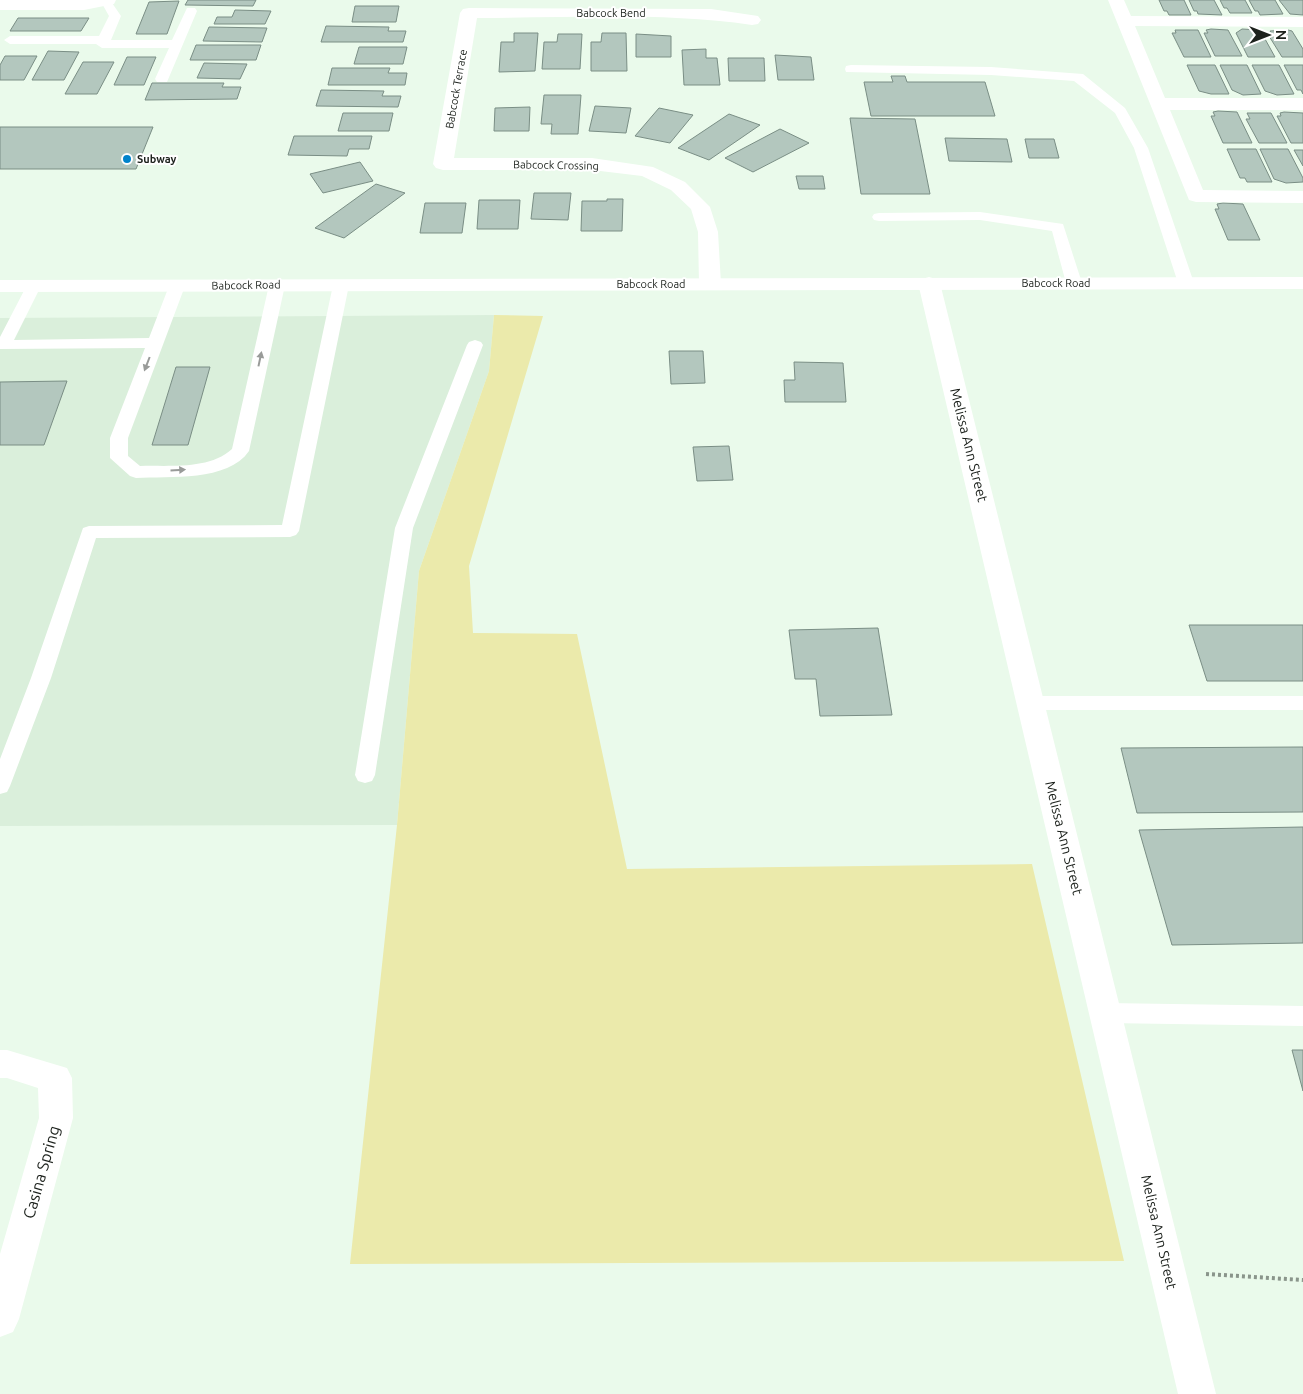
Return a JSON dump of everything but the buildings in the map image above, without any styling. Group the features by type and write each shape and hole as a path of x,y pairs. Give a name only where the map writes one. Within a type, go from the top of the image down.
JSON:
{"street":[{"path":"1116,0 1196,196 1303,197"},
{"path":"0,4 84,4 107,1"},
{"name":"Babcock Bend","path":"469,13 676,13 711,14 752,20"},
{"name":"Babcock Terrace","path":"443,164 469,13"},
{"path":"1125,21 1303,22"},
{"path":"1158,104 1303,104"},
{"name":"Babcock Crossing","path":"443,164 592,164 646,171 678,186 700,207 708,232 710,284"},
{"name":"Melissa Ann Street","path":"929,283 1197,1394"},
{"name":"Babcock Road","path":"0,286 1303,283"},
{"name":"Casina Spring","path":"0,1064 7,1064 55,1078 56,1118 0,1319"}],"lane":[{"path":"107,1 115,16 102,44 177,44"},
{"path":"162,79 191,11"},
{"path":"10,40 105,40"},
{"path":"851,69 991,71 1078,77 1120,111 1141,148 1186,283"},
{"path":"879,217 980,216 1058,227 1074,283"},
{"path":"177,286 119,438 119,458 136,472 210,468 228,462 240,451 277,285"},
{"path":"0,786 41,678 90,532 290,531 341,285"},
{"path":"33,286 2,345 155,343"},
{"path":"365,775 404,528 475,345"},
{"path":"1031,703 1303,702"},
{"path":"1106,1013 1303,1016"}],"path":[{"path":"1168,1272 1303,1280"}],"shaded area":[{"path":"494,315 489,371 419,571 397,825 0,826 0,318"},
{"path":"494,315 543,316 469,566 473,633 577,634 627,869 1032,864 1124,1261 350,1264 397,825 419,571 489,371"}],"place":[{"name":"Subway","path":"127,159"}]}
